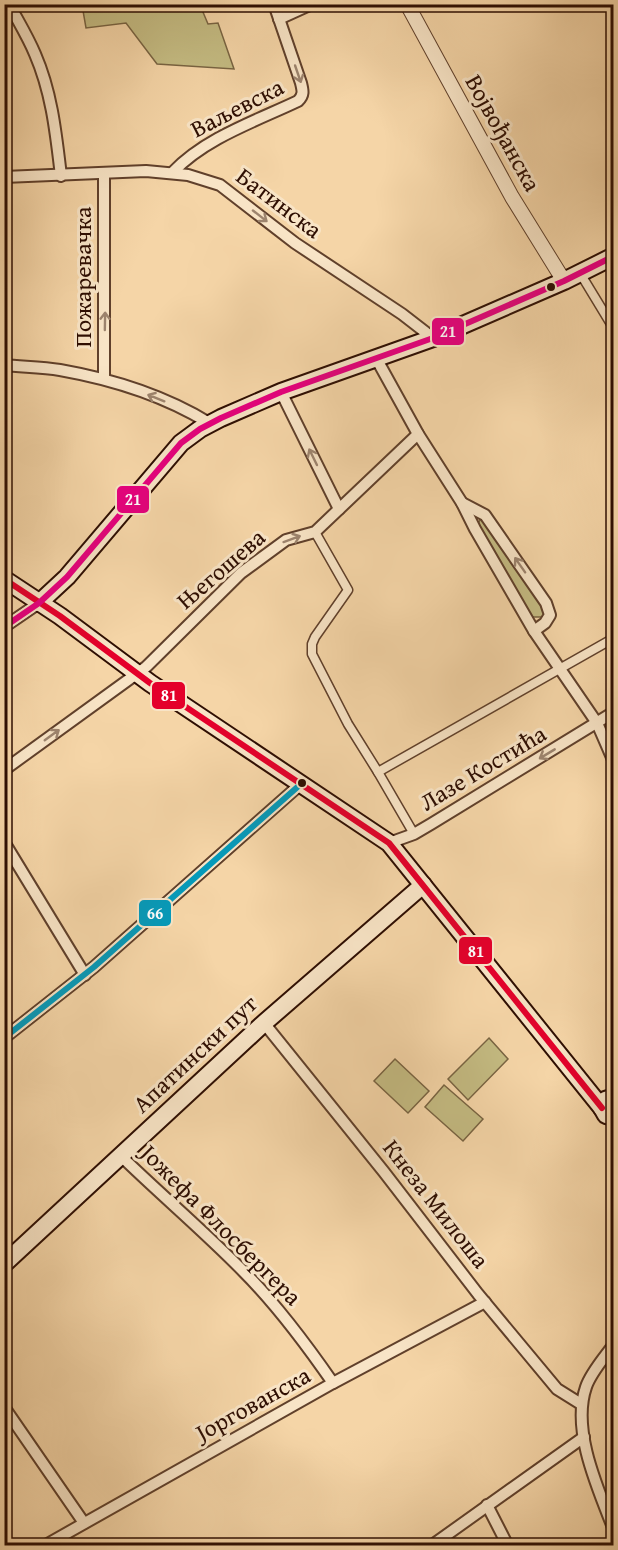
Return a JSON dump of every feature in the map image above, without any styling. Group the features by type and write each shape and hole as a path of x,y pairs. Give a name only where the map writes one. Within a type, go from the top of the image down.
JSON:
{"main road":[{"path":"39,603 67,577 181,443 209,423 281,392 433,338 564,281 614,256"},
{"path":"4,579 60,616 138,674 389,843 567,1064 578,1069 610,1110"},
{"name":"Апатински пут","path":"4,1264 264,1023 423,885"}],"street":[{"path":"9,4 35,54 45,81 55,122 61,176"},
{"name":"Ваљевска","path":"172,172 185,159 206,146 302,97 301,83 274,4"},
{"path":"279,19 312,4"},
{"name":"Војвођанска","path":"407,4 512,197 564,281"},
{"name":"Батинска","path":"4,177 147,171 172,172 220,184 294,243 402,314 433,338"},
{"name":"Пожаревачка","path":"104,174 104,379"},
{"path":"580,273 614,329"},
{"path":"376,358 418,434 462,503 534,631 597,723 614,762"},
{"path":"4,365 58,370 104,379 192,412 209,423"},
{"path":"281,392 339,509"},
{"name":"Његошева","path":"4,770 138,674 241,573 286,540 315,532 418,434"},
{"path":"462,503 485,515 546,603 550,615 545,623 534,631"},
{"path":"315,532 348,590 315,637 312,654 348,724 414,834"},
{"path":"4,627 39,603"},
{"path":"378,772 614,638"},
{"name":"Лазе Костића","path":"389,843 414,834 614,712"},
{"path":"4,1038 84,975 302,783"},
{"path":"4,842 84,975"},
{"name":"Кнеза Милоша","path":"264,1023 485,1302 557,1389 581,1404"},
{"name":"Јожефа Флосбергера","path":"121,1156 263,1292 292,1325 333,1383"},
{"name":"Јоргованска","path":"44,1545 333,1383 485,1302"},
{"path":"614,1344 587,1384 581,1404 587,1455 614,1530"},
{"path":"4,1407 84,1523"},
{"path":"431,1545 584,1437"},
{"path":"487,1505 508,1545"}],"shaded area":[{"path":"82,5 200,5 208,24 218,23 234,69 157,64 126,23 86,28"},
{"path":"484,519 545,605 543,617 531,617 478,524"},
{"path":"489,1038 508,1059 468,1100 448,1079"},
{"path":"395,1059 429,1091 408,1113 374,1081"},
{"path":"444,1085 483,1119 463,1141 425,1107"}],"transit line":[{"name":"21","path":"4,627 39,603 67,577 181,443 200,429 281,392 433,338 564,281 614,256"},
{"name":"81","path":"4,579 60,616 150,683 389,843 602,1108"},
{"name":"66","path":"4,1038 94,967 302,783"}]}
